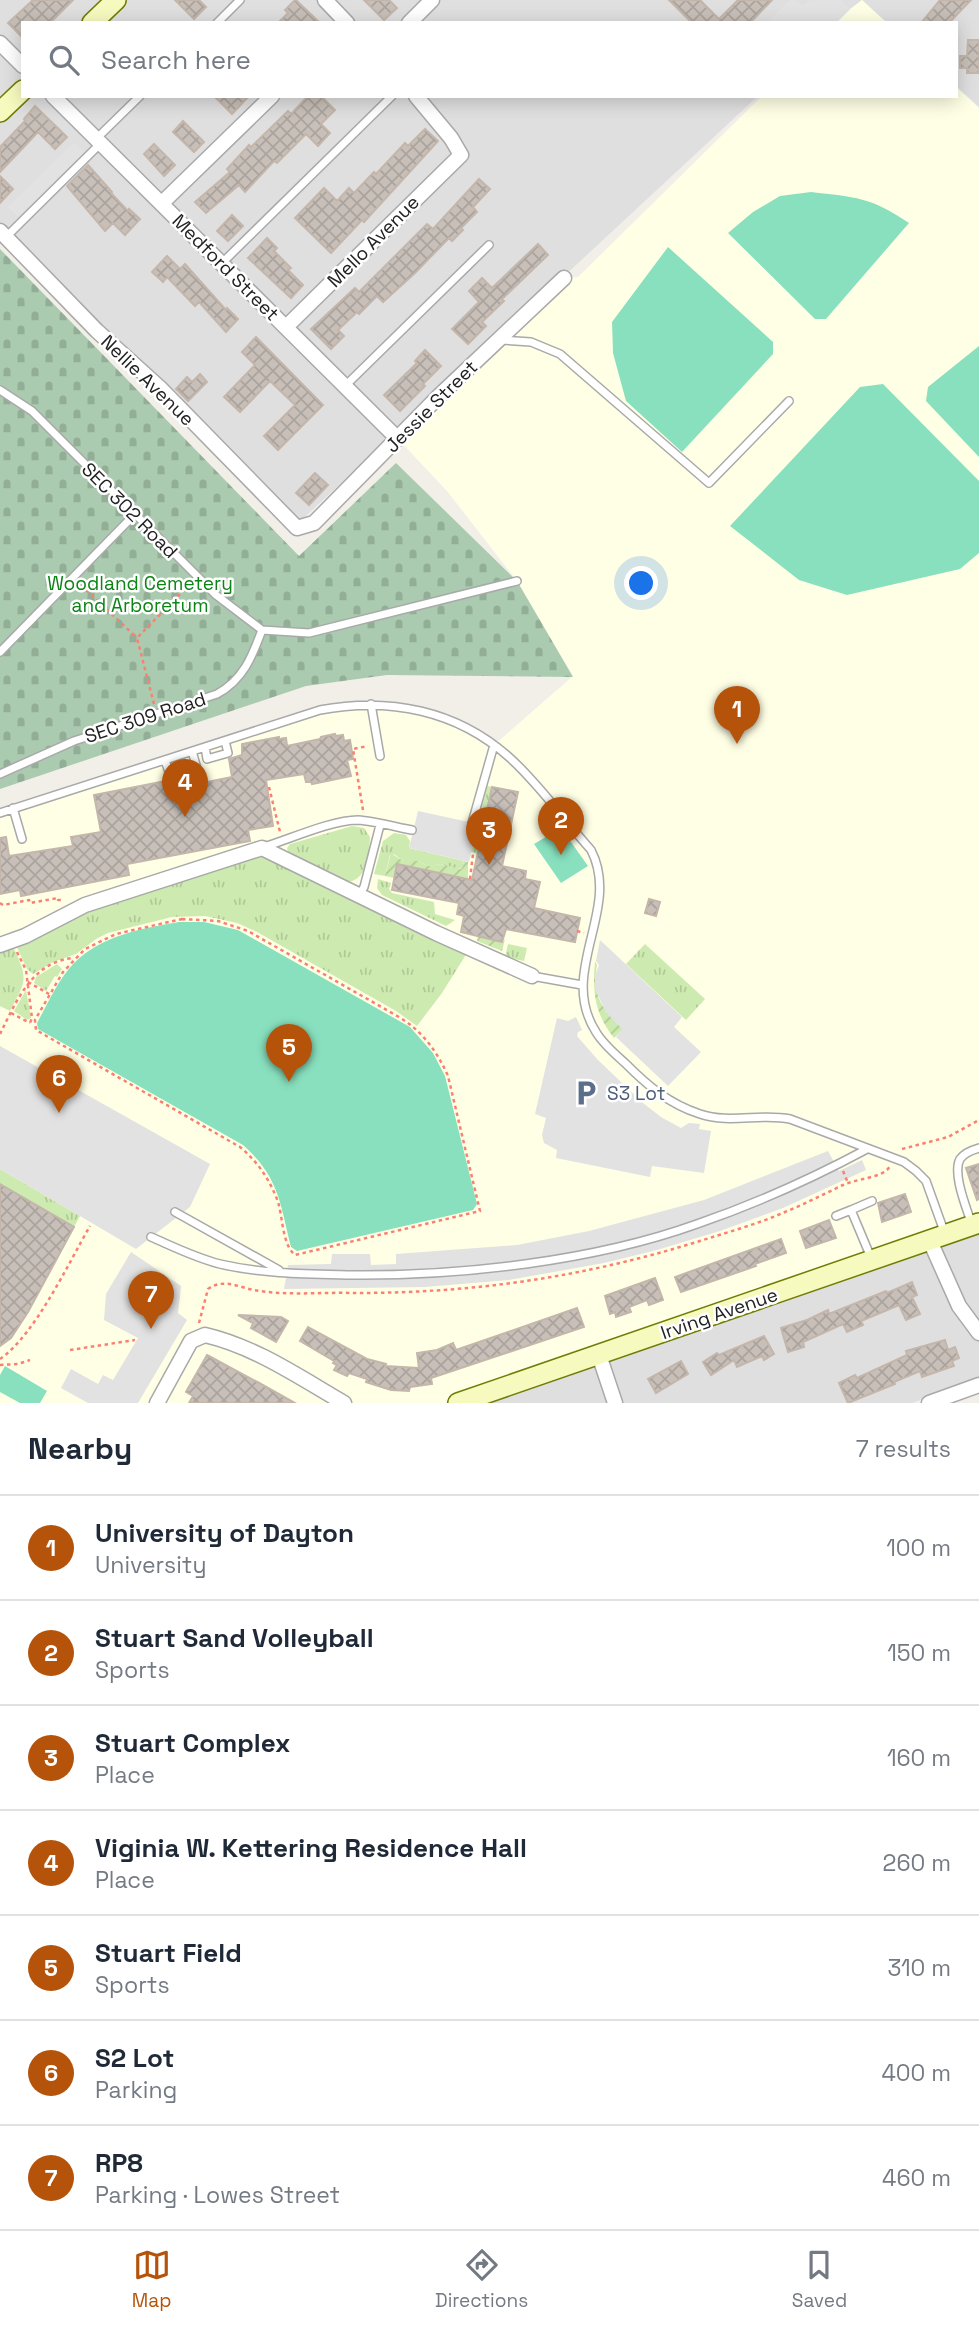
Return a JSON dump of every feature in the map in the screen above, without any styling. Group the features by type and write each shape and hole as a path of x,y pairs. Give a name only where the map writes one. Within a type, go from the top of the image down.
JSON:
{"street":[{"path":"325,0 345,21"},
{"path":"411,21 432,0"},
{"path":"0,43 21,64"},
{"path":"0,112 21,92"},
{"name":"Medford Street","path":"55,98 398,439"},
{"path":"162,203 270,98"},
{"name":"Mello Avenue","path":"286,327 461,155 452,138 418,98"},
{"name":"Nellie Avenue","path":"3,234 97,331 160,388 297,528"},
{"name":"Jessie Street","path":"297,528 314,523 498,339 564,278"},
{"path":"0,945 25,936 85,905 262,848 436,933 532,976"},
{"name":"Irving Avenue","path":"458,1403 976,1224"},
{"path":"937,1238 959,1306 979,1333"},
{"path":"157,1403 191,1342 205,1335 229,1340 253,1350 344,1403"},
{"path":"599,1355 615,1403"},
{"path":"929,1403 979,1385"}],"lane":[{"path":"219,21 240,0"},
{"path":"3,234 99,141 138,98"},
{"path":"222,263 389,98"},
{"path":"345,386 489,245"},
{"path":"498,339 531,342 560,354 709,483 789,401"},
{"name":"SEC 302 Road","path":"0,390 32,411 226,604 262,630"},
{"path":"0,652 134,515"},
{"path":"262,630 309,633 517,581"},
{"name":"SEC 309 Road","path":"0,774 74,741 217,694 229,687 246,668 262,630"},
{"path":"370,704 380,756"},
{"path":"0,813 320,710 370,704 406,707 439,716 494,745 524,772 590,850 597,863 601,878 600,893 582,985 586,1012 597,1035 652,1090 668,1101 698,1114 713,1117 790,1119 904,1162 926,1181 937,1238"},
{"path":"205,747 207,759 228,753 225,741"},
{"path":"472,823 494,745"},
{"path":"165,760 169,772 196,765 192,751"},
{"path":"13,808 22,839"},
{"path":"262,848 346,821 365,821 412,830"},
{"path":"359,895 364,887 380,825"},
{"path":"532,976 582,985"},
{"path":"976,1224 957,1171 960,1159 979,1148"},
{"path":"151,1237 218,1264 248,1269 380,1275 493,1268 573,1256 698,1224 791,1186 867,1149"},
{"path":"836,1216 872,1201"},
{"path":"852,1210 872,1261"},
{"path":"175,1212 283,1272"}],"path":[{"path":"137,638 198,577"},
{"path":"73,578 137,638 156,713"},
{"path":"364,815 353,749 368,746"},
{"path":"269,786 271,807 280,828"},
{"path":"470,879 474,857"},
{"path":"17,951 26,970 32,1023 37,1031 229,1140 248,1154 268,1180 278,1204 289,1249 295,1255 480,1211 448,1076 427,1041 399,1017 248,931 218,921 182,919 122,932 94,943 75,958 64,972 32,1023"},
{"path":"577,931 584,933"},
{"path":"0,1034 28,982 53,964 75,958"},
{"path":"28,982 50,995"},
{"path":"11,1013 32,1023"},
{"path":"0,1359 12,1350 27,1332 90,1226"},
{"path":"70,1350 135,1340"},
{"path":"0,1365 30,1360"}],"shaded area":[{"path":"0,0 862,0 839,21 21,21 21,98 756,98 295,526 0,238"},
{"path":"790,0 796,0 803,6 810,0 841,0 850,9 838,21 769,21"},
{"path":"862,0 979,0 979,107 958,88 958,21 885,21"},
{"path":"862,0 885,21 838,21"},
{"path":"958,89 979,108 979,1223 458,1403 0,1403 0,813 346,705 430,713 494,745 573,676 517,581 447,491 398,439 564,278 578,277 760,98 958,98"},
{"path":"74,142 84,152 18,217 8,207"},
{"path":"418,811 478,824 469,862 409,848"},
{"name":"S3 Lot","path":"600,940 682,1017 674,1027 701,1052 668,1086 616,1037 622,1029 606,1012 595,989"},
{"name":"S3 Lot","path":"576,1017 582,1030 577,1036 643,1103 681,1128 689,1123 700,1124 699,1129 711,1131 704,1173 652,1166 650,1177 556,1158 557,1150 544,1143 542,1135 546,1118 535,1114 557,1018 568,1021"},
{"path":"0,1046 210,1164 190,1207 136,1249 0,1169"},
{"path":"828,1151 839,1171 862,1160 866,1170 783,1208 657,1250 604,1263 509,1280 425,1287 284,1289 288,1265 331,1264 332,1254 370,1254 371,1265 396,1264 396,1254 517,1245 589,1231 704,1200"},
{"path":"979,1229 979,1323 963,1301 938,1243"},
{"path":"929,1245 979,1335 979,1379 912,1403 479,1403"},
{"path":"131,1252 181,1286 178,1313 187,1320 138,1403 88,1403 61,1388 71,1369 98,1384 103,1375 113,1380 138,1338 104,1320 106,1294"}],"green space":[{"path":"811,192 840,195 873,203 909,223 826,319 815,319 728,233 753,212 780,196"},
{"path":"668,247 773,342 773,354 682,452 626,401 613,353 612,322"},
{"name":"Woodland Cemetery and Arboretum","path":"0,249 299,556 396,463 517,581 573,677 387,675 306,686 0,789"},
{"path":"979,346 979,457 926,401 928,387"},
{"path":"883,384 979,481 979,553 960,569 847,595 799,580 730,526 860,387"},
{"path":"487,786 492,787 478,854 471,852"},
{"path":"352,826 364,828 370,837 366,865 355,880 348,882 288,852 290,844"},
{"path":"561,828 588,866 561,883 534,844"},
{"path":"394,833 406,835 410,841 409,848 464,861 462,868 403,861 394,854 390,855 385,876 374,874 383,841"},
{"path":"391,853 403,861 418,861 428,866 441,864 460,869 464,861 468,862 468,879 398,864 394,878 385,876"},
{"path":"257,856 467,953 417,1026 396,1011 257,932 237,923 205,916 172,917 108,933 76,954 53,962 33,974 27,969 16,945 81,913"},
{"path":"378,879 391,883 389,889 392,893 434,902 435,914 455,920 446,926 382,895 377,888"},
{"path":"179,922 204,922 238,930 410,1027 433,1053 445,1076 477,1204 473,1210 297,1251 291,1247 271,1180 243,1145 38,1029 37,1023 58,984 74,963 85,954 123,935"},
{"path":"478,936 502,942 505,939 502,951 477,941"},
{"path":"508,944 527,948 524,961 505,957"},
{"path":"645,944 705,999 686,1020 626,964"},
{"path":"13,946 24,979 10,1011 0,1006 0,951"},
{"path":"595,962 597,993 609,1014 623,1029 614,1038 596,1002"},
{"path":"57,964 62,969 46,991 34,983 36,977"},
{"path":"26,990 31,1018 27,1020 14,1011"},
{"path":"0,1169 80,1216 74,1227 0,1184"},
{"path":"5,1366 47,1391 40,1403 20,1403 0,1392 0,1375"}],"building":[{"path":"33,0 73,0 52,21 21,21 21,36 8,23"},
{"path":"175,0 199,0 206,7 194,19"},
{"path":"296,0 318,21 280,21 288,13 285,10"},
{"path":"364,0 389,0 397,8 384,20"},
{"path":"669,0 700,0 719,19 738,0 772,0 752,21 690,21"},
{"path":"940,0 971,0 951,21 923,21"},
{"path":"968,40 979,40 979,73 967,73 967,68 960,68 960,56 967,56"},
{"path":"216,98 247,98 232,114"},
{"path":"306,98 323,98 335,110 321,124 330,133 318,146 306,134 277,163 274,161 245,192 239,185 206,213 195,202 230,172 227,169 249,145 251,147 288,111 291,114"},
{"path":"35,106 67,137 55,149 38,132 0,172 0,147 25,121"},
{"path":"183,121 204,142 194,152 173,132"},
{"path":"425,129 438,141 364,222 362,220 331,253 295,218 324,188 337,201 349,188 354,193 405,143 408,146"},
{"path":"154,144 175,165 164,176 144,154"},
{"path":"88,165 128,211 129,209 140,219 125,235 113,223 105,231 67,186"},
{"path":"0,176 13,189 0,203"},
{"path":"479,179 490,189 473,207 477,212 461,228 463,230 452,241 449,238 383,302 377,296 359,314 357,312 338,330 344,336 331,349 311,329 355,288 359,292 427,224 433,229"},
{"path":"232,215 243,226 228,241 217,231"},
{"path":"267,238 277,248 274,251 291,268 288,270 303,285 291,298 248,258"},
{"path":"538,244 548,255 502,299 504,301 482,322 486,326 468,344 452,329 479,302 469,291 482,278 492,288"},
{"path":"167,256 180,269 185,264 226,310 227,308 238,319 226,332 199,302 195,306 167,277 163,282 152,272"},
{"path":"256,337 323,405 278,450 264,436 295,405 270,381 240,412 224,397 255,365 242,352"},
{"path":"425,350 441,366 400,411 384,395 417,363 415,361"},
{"path":"200,374 207,382 188,401 176,389 187,377 192,382"},
{"path":"315,473 328,485 309,505 296,493"},
{"path":"335,734 343,735 344,741 350,740 353,759 347,760 351,776 312,784 306,782 304,774 266,780 273,826 248,830 250,841 127,864 129,875 21,896 20,890 0,894 0,838 6,837 9,856 73,846 71,837 101,832 94,795 176,779 177,788 232,777 229,759 242,755 242,744 279,737 286,738 287,746"},
{"path":"492,787 518,792 502,866 526,871 525,879 540,882 534,908 580,918 575,942 506,929 502,942 461,932 464,916 457,914 459,903 392,890 397,864 472,880"},
{"path":"649,899 660,902 656,916 645,913"},
{"path":"979,1164 979,1199 977,1200 966,1168"},
{"path":"0,1184 74,1227 28,1312 11,1338 0,1346"},
{"path":"905,1194 911,1212 882,1222 878,1203"},
{"path":"829,1220 836,1238 806,1248 800,1231"},
{"path":"781,1239 786,1253 681,1292 675,1277"},
{"path":"655,1278 663,1300 649,1305 647,1300 629,1307 631,1312 616,1317 615,1312 610,1314 605,1296"},
{"path":"912,1282 917,1295 912,1297 920,1314 906,1320 899,1305 861,1321 863,1325 847,1332 843,1324 803,1342 804,1347 788,1352 781,1328 828,1310 829,1314"},
{"path":"577,1308 584,1327 431,1378 432,1384 410,1387 409,1391 391,1390 349,1373 347,1376 334,1370 337,1365 334,1361 300,1341 308,1327 367,1359 386,1364 385,1366 419,1368 417,1353 437,1350 453,1343 456,1350"},
{"path":"238,1315 281,1317 288,1321 276,1342 251,1328 253,1323"},
{"path":"764,1336 774,1354 764,1360 762,1356 737,1367 734,1360 711,1375 703,1362 717,1353 719,1355"},
{"path":"945,1340 948,1350 955,1347 959,1358 952,1361 954,1366 922,1377 920,1371 848,1403 839,1383 855,1375 857,1378 907,1355 906,1351"},
{"path":"207,1355 295,1403 189,1403 193,1396 186,1392"},
{"path":"681,1361 688,1374 656,1393 648,1379"}],"place":[{"name":"University of Dayton","path":"737,744"},
{"name":"Viginia W. Kettering Residence Hall","path":"185,817"},
{"name":"Stuart Sand Volleyball","path":"561,855"},
{"name":"Stuart Complex","path":"489,865"},
{"name":"Stuart Field","path":"289,1082"},
{"name":"S3 Lot","path":"586,1093"},
{"name":"S2 Lot","path":"59,1113"},
{"name":"RP8","path":"151,1329"}]}
